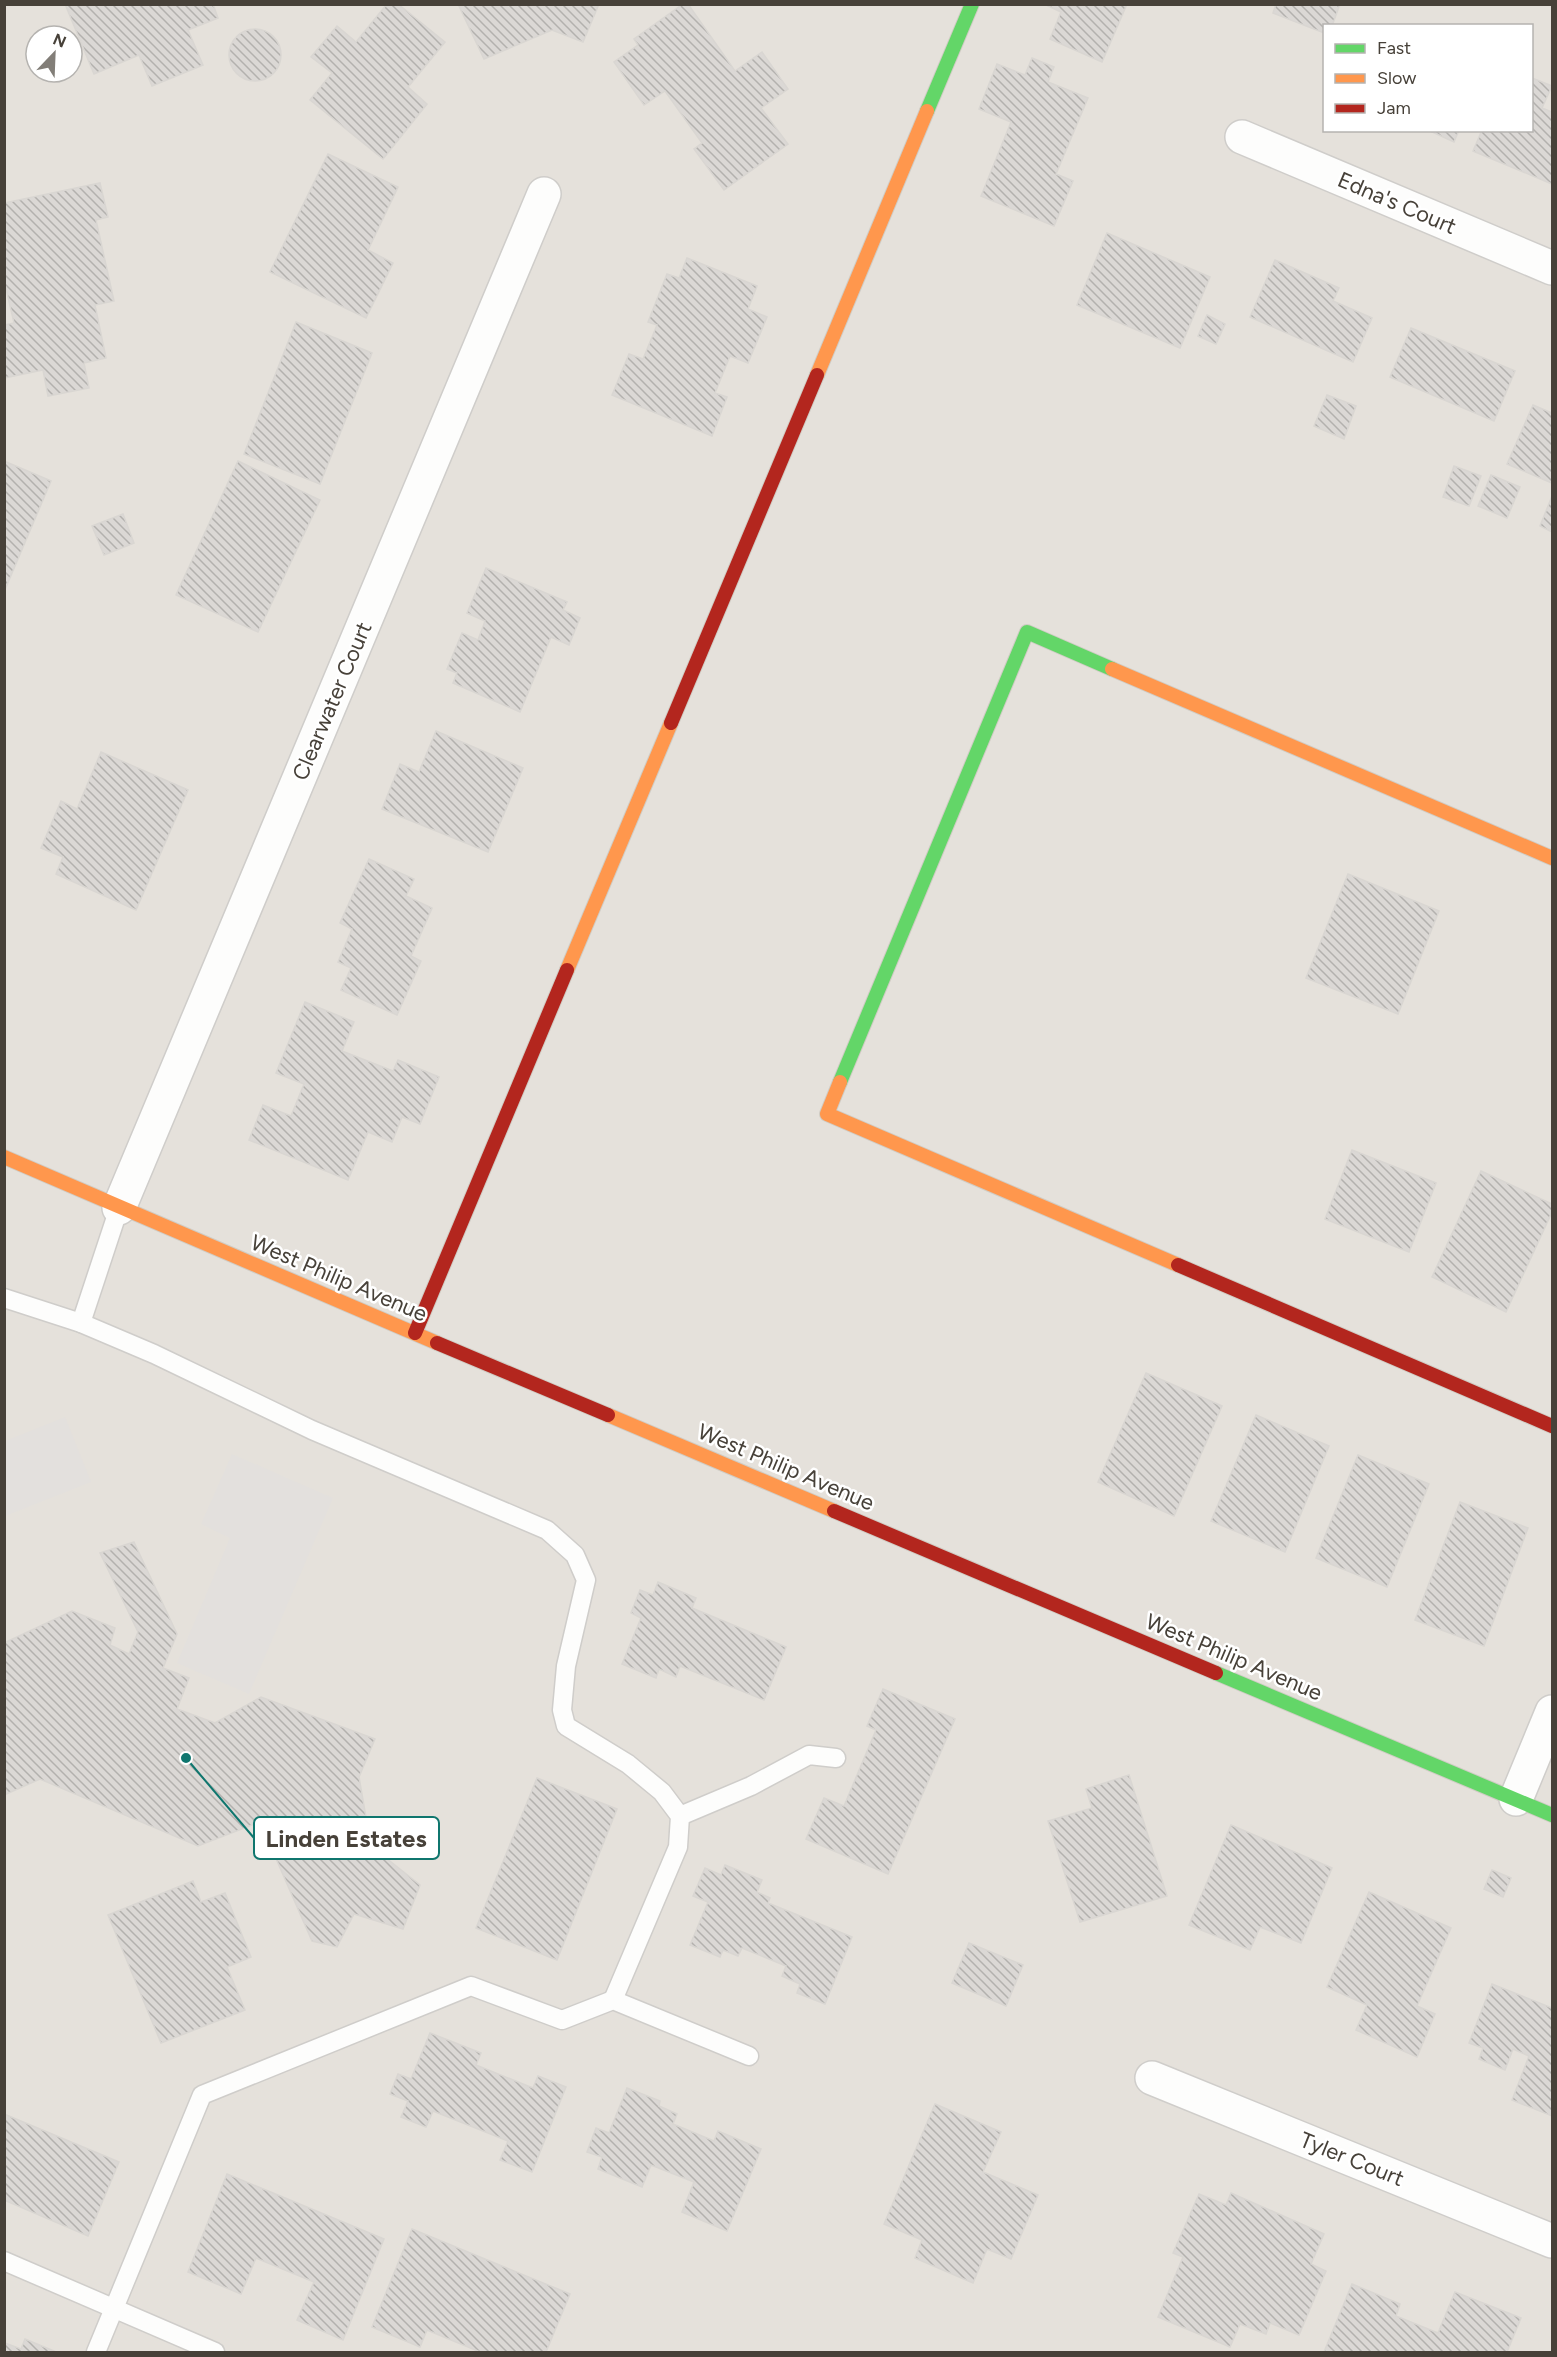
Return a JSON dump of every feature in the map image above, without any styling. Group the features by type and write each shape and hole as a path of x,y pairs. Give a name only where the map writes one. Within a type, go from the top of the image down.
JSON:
{"street":[{"path":"415,1333 972,4"},
{"name":"Edna's Court","path":"1242,137 1552,268"},
{"name":"Clearwater Court","path":"119,1208 544,194"},
{"path":"1552,858 1027,632 827,1114 1552,1426"},
{"name":"West Philip Avenue","path":"4,1158 1552,1815"},
{"path":"1516,1799 1552,1712"},
{"name":"Tyler Court","path":"1152,2078 1552,2241"}],"lane":[{"path":"81,1323 119,1208"},
{"path":"4,1298 81,1323 154,1354 312,1430 547,1530 575,1555 586,1580 566,1666 562,1710 566,1726 628,1764 662,1792 680,1816 678,1847 613,2000"},
{"path":"680,1816 751,1786 809,1755 836,1758"},
{"path":"96,2352 202,2095 471,1986 562,2020 613,2000 749,2056"},
{"path":"4,2261 215,2352"}],"shaded area":[{"path":"5,5 1552,5 1552,2352 5,2352"},
{"path":"65,1417 91,1482 5,1516 5,1441"},
{"path":"232,1454 333,1498 249,1694 177,1663 230,1538 201,1524"}],"building":[{"path":"65,4 213,4 218,18 188,30 203,65 152,86 139,55 94,74 84,50 84,24 73,24"},
{"path":"387,4 398,4 445,42 408,87 427,104 383,159 310,100 332,73 311,57 337,26 356,42"},
{"path":"458,4 599,4 583,42 552,30 484,59"},
{"path":"683,4 688,4 735,71 762,52 788,89 761,108 788,144 724,190 694,149 702,143 665,91 644,105 614,62 638,45 634,39"},
{"path":"1044,4 1127,4 1102,62 1050,39 1061,12"},
{"path":"1276,4 1340,4 1333,24 1323,24 1323,33 1273,13"},
{"path":"255,29 265,31 273,37 279,45 281,55 279,65 273,73 265,79 255,81 245,79 237,73 231,65 229,55 231,45 237,37 245,31"},
{"path":"1032,58 1054,67 1048,82 1088,98 1056,174 1073,181 1054,226 981,196 1011,122 979,109 997,64 1025,75"},
{"path":"1533,78 1552,86 1542,108 1552,112 1552,184 1473,151 1481,132 1533,132"},
{"path":"1432,132 1458,132 1454,142"},
{"path":"328,154 398,187 368,250 393,263 366,318 270,272"},
{"path":"100,183 108,217 96,220 114,301 95,305 106,358 84,363 89,388 48,396 43,370 4,378 4,325 14,323 4,280 4,203"},
{"path":"1107,233 1210,277 1180,348 1077,305"},
{"path":"687,258 757,286 748,309 767,317 748,363 730,356 715,393 727,397 712,436 612,395 629,354 643,359 657,325 648,322 667,274 679,278"},
{"path":"1275,260 1339,288 1333,301 1372,318 1353,362 1250,317"},
{"path":"1207,315 1225,324 1216,344 1198,336"},
{"path":"296,322 372,353 320,484 244,454"},
{"path":"1411,328 1515,371 1494,421 1390,377"},
{"path":"1327,395 1356,406 1344,439 1314,426"},
{"path":"1533,405 1552,413 1552,483 1507,464"},
{"path":"4,461 51,481 4,592"},
{"path":"238,461 320,500 258,632 176,595"},
{"path":"1454,466 1481,476 1469,506 1443,497"},
{"path":"1491,475 1520,487 1507,518 1478,506"},
{"path":"1552,496 1552,532 1540,526"},
{"path":"123,514 134,543 104,555 92,526"},
{"path":"486,568 567,602 563,610 580,618 569,645 551,637 520,712 453,683 457,673 447,669 462,633 478,640 485,621 467,613"},
{"path":"436,731 523,768 488,852 382,809 400,764 419,772"},
{"path":"101,752 188,790 136,910 56,874 63,857 41,848 61,801 77,809"},
{"path":"369,859 414,879 406,896 432,908 411,956 421,961 397,1015 341,990 351,968 338,962 352,929 340,923"},
{"path":"1348,874 1439,911 1398,1014 1306,978"},
{"path":"305,1002 354,1022 342,1051 393,1071 398,1060 439,1077 420,1124 402,1117 392,1142 368,1132 348,1180 249,1140 263,1105 291,1116 304,1084 276,1073"},
{"path":"1352,1150 1436,1183 1409,1252 1325,1219"},
{"path":"1481,1171 1552,1204 1552,1212 1506,1312 1432,1277"},
{"path":"1146,1373 1222,1406 1174,1516 1098,1482"},
{"path":"1256,1415 1329,1446 1285,1552 1211,1521"},
{"path":"1358,1455 1429,1484 1387,1587 1316,1558"},
{"path":"1460,1502 1528,1528 1484,1646 1415,1620"},
{"path":"134,1542 177,1634 163,1668 189,1678 177,1709 215,1723 261,1697 375,1739 359,1777 371,1846 420,1885 403,1929 354,1914 337,1947 312,1941 260,1822 198,1846 40,1779 4,1795 4,1643 72,1611 115,1628 110,1645 129,1654 138,1632 100,1553"},
{"path":"658,1582 696,1598 692,1608 786,1647 764,1700 680,1666 676,1677 659,1669 656,1678 622,1664 641,1618 631,1613 640,1590 653,1595"},
{"path":"883,1689 955,1719 888,1874 806,1839 824,1798 844,1806 876,1730 867,1726"},
{"path":"1129,1775 1167,1896 1080,1922 1048,1821 1092,1808 1086,1789"},
{"path":"537,1778 617,1809 557,1960 476,1928"},
{"path":"1231,1825 1332,1868 1301,1943 1260,1927 1250,1950 1189,1925"},
{"path":"725,1865 762,1880 757,1892 770,1898 768,1903 852,1937 825,2004 797,1993 800,1984 782,1976 786,1966 742,1948 738,1956 723,1950 720,1957 690,1945 708,1902 693,1896 705,1868 721,1875"},
{"path":"1492,1870 1511,1878 1503,1897 1484,1889"},
{"path":"193,1881 201,1902 225,1893 251,1957 227,1967 245,2010 161,2043 108,1915"},
{"path":"1369,1892 1451,1928 1417,2006 1435,2014 1417,2057 1356,2030 1367,2005 1327,1987"},
{"path":"969,1943 1023,1965 1006,2006 952,1983"},
{"path":"1492,1984 1552,2008 1552,2116 1512,2100 1529,2056 1513,2049 1505,2070 1479,2059 1483,2048 1469,2043"},
{"path":"430,2033 481,2053 476,2065 533,2088 538,2076 566,2087 532,2172 500,2160 508,2141 433,2111 426,2127 401,2117 408,2101 390,2094 398,2074 411,2079"},
{"path":"627,2088 660,2101 659,2106 677,2114 673,2124 714,2141 718,2131 761,2149 727,2231 682,2212 694,2182 651,2165 642,2187 598,2169 602,2157 587,2152 596,2128 609,2133"},
{"path":"935,2104 1001,2132 983,2172 1038,2195 1011,2259 987,2249 973,2283 915,2258 922,2240 884,2224"},
{"path":"4,2114 119,2162 88,2236 4,2200"},
{"path":"227,2174 384,2239 343,2340 297,2320 314,2282 256,2258 241,2294 188,2272"},
{"path":"1231,2193 1324,2234 1311,2264 1326,2271 1299,2335 1270,2323 1266,2334 1240,2324 1230,2347 1158,2317 1183,2257 1173,2253 1199,2194 1226,2205"},
{"path":"412,2229 570,2294 546,2352 480,2352 427,2330 420,2347 372,2327"},
{"path":"1352,2284 1400,2304 1396,2316 1438,2333 1455,2292 1521,2318 1507,2352 1324,2352"},
{"path":"25,2339 54,2351 4,2352 5,2343 21,2349"}],"traffic: fast":[{"path":"927,111 972,4"},
{"path":"840,1082 1027,632 1112,669"},
{"path":"1216,1673 1552,1815"}],"traffic: slow":[{"path":"817,375 927,111"},
{"path":"1112,669 1552,858"},
{"path":"567,970 671,723"},
{"path":"840,1082 827,1114 1178,1265"},
{"path":"4,1157 437,1343"},
{"path":"608,1415 834,1511"}],"traffic: jam":[{"path":"671,723 817,375"},
{"path":"415,1333 567,970"},
{"path":"1178,1265 1552,1426"},
{"path":"437,1343 608,1415"},
{"path":"834,1511 1216,1673"}],"place":[{"name":"Linden Estates","path":"186,1758"}]}
